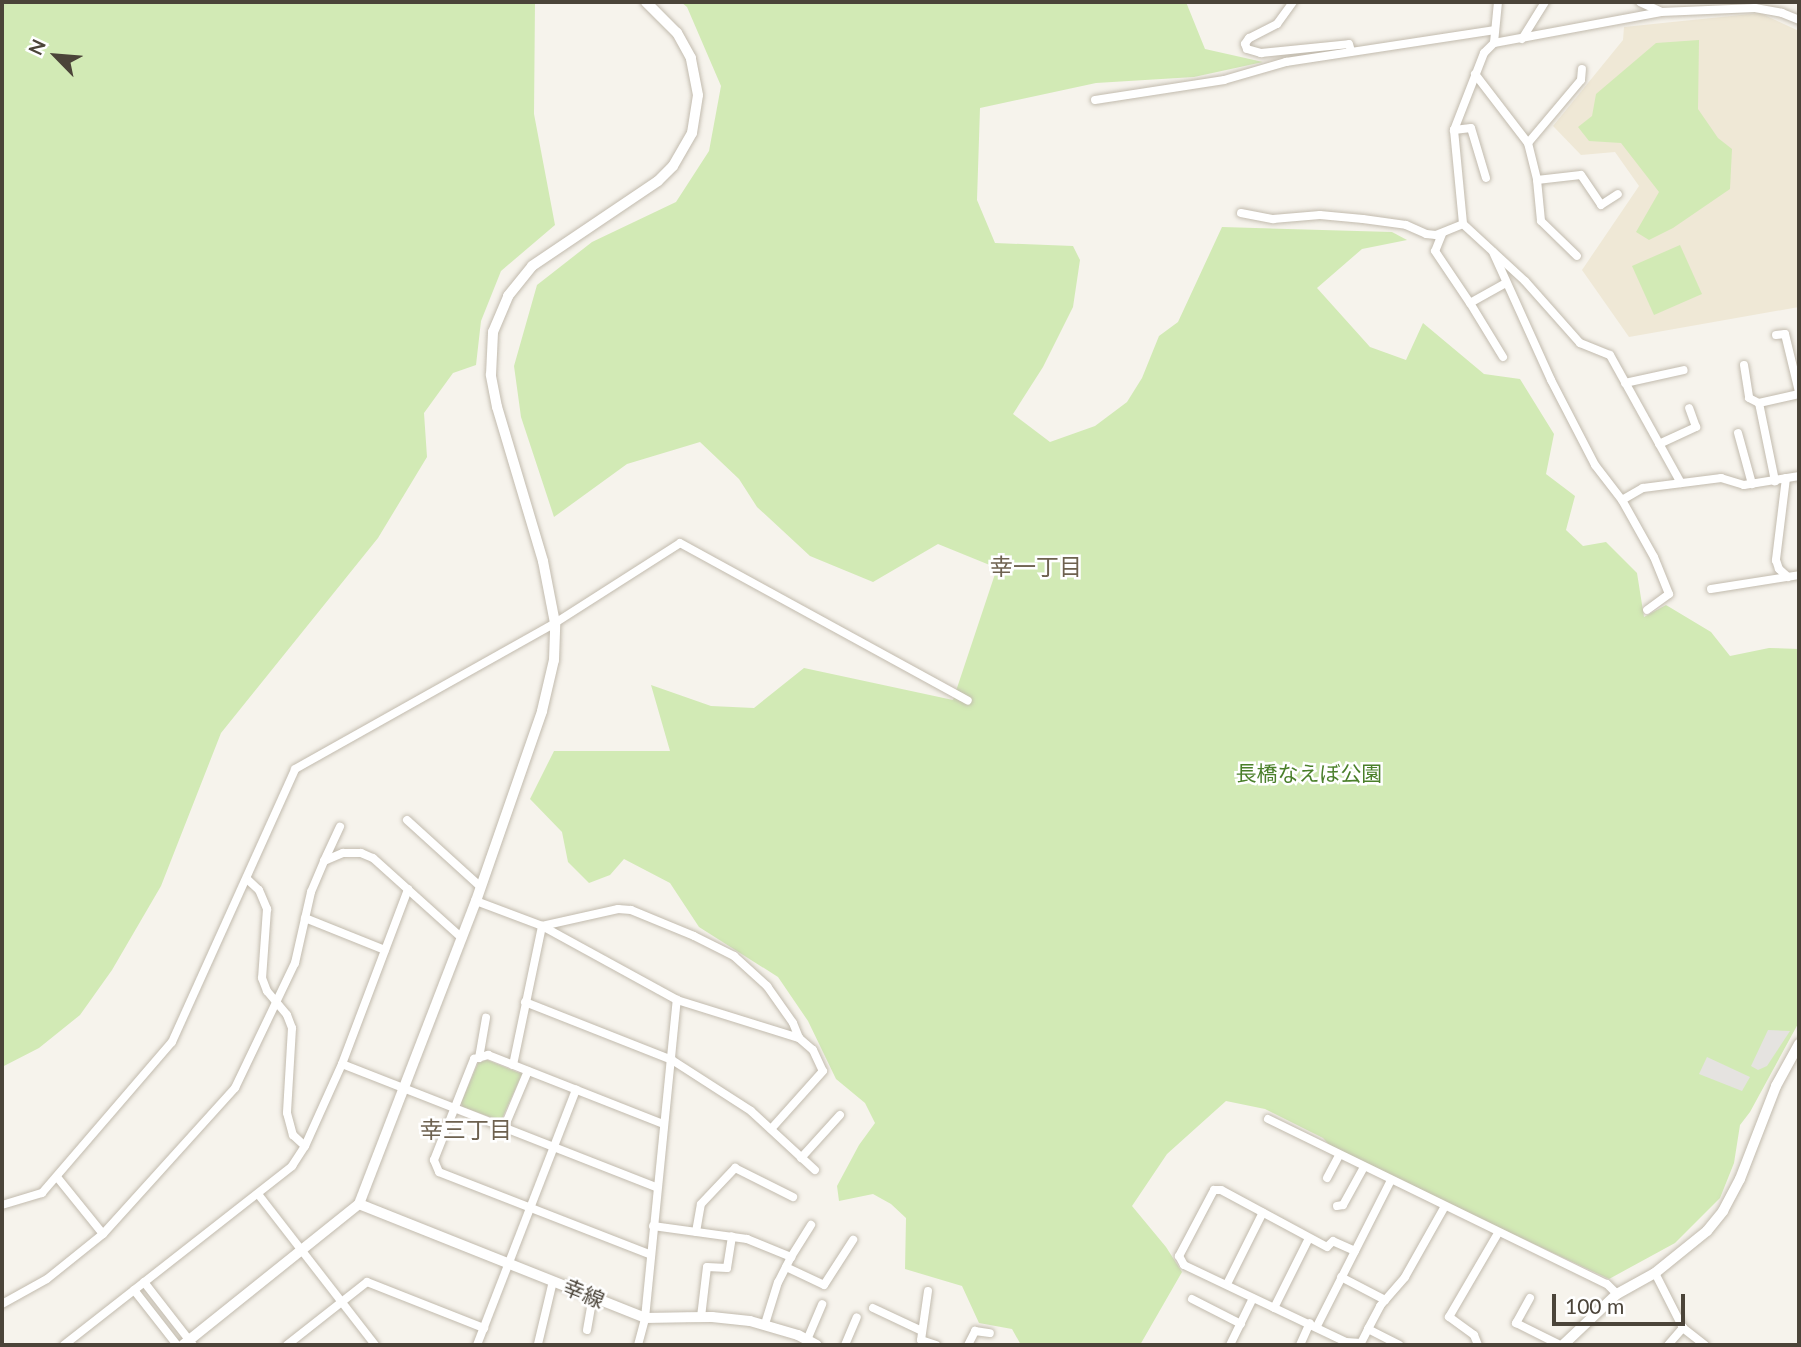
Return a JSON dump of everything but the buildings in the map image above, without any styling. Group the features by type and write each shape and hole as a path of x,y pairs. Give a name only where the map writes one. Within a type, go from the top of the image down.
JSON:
{"street":[{"path":"144,1282 188,1344 359,1204 476,901 542,711 555,660 555,623 543,561 497,407 491,375 494,332 508,296 532,266 658,181 673,166 692,133 698,95 691,58 677,33 646,2"},
{"path":"1293,2 1278,24 1249,38 1245,44 1247,49 1261,53 1349,44 1351,51"},
{"path":"1498,2 1494,43 1475,74 1454,130 1463,224 1525,281 1580,343 1610,355 1681,483"},
{"path":"1522,39 1545,2"},
{"path":"1640,2 1661,12"},
{"path":"1494,43 1661,12 1755,8 1799,20"},
{"path":"1095,100 1224,80 1286,62 1494,30"},
{"path":"1528,143 1581,80 1582,69"},
{"path":"1475,74 1528,143 1537,180 1541,221 1577,256"},
{"path":"1454,130 1471,128 1486,177"},
{"path":"1537,180 1581,174 1601,205 1618,194"},
{"path":"1241,213 1273,219 1320,215 1363,219 1406,225 1426,234 1442,234 1463,224"},
{"path":"1442,234 1435,251 1503,358"},
{"path":"1492,249 1550,380 1595,465 1622,500 1654,556 1669,594 1647,610"},
{"path":"1470,303 1506,283"},
{"path":"1744,365 1749,398 1759,402 1799,393 1785,334 1776,335"},
{"path":"1625,383 1684,370"},
{"path":"1759,402 1775,481"},
{"path":"1660,444 1696,427 1689,408"},
{"path":"1738,433 1752,484"},
{"path":"1622,500 1643,488 1721,478 1752,484 1799,476"},
{"path":"1786,478 1776,560 1779,569 1788,577"},
{"path":"2,1205 42,1193 172,1042 295,769 555,623 680,543 968,701"},
{"path":"1711,589 1799,575"},
{"path":"407,820 481,887"},
{"path":"2,1304 47,1279 103,1234 235,1088 295,964 316,875 340,826"},
{"path":"324,861 343,853 361,853 373,858 462,938"},
{"path":"247,879 259,890 267,909 261,978 287,1015 292,1028 288,1124 293,1135 306,1146"},
{"path":"64,1345 292,1166 306,1146 342,1063 408,889"},
{"path":"476,901 542,926 677,1000 799,1038 813,1050 824,1071 771,1129"},
{"path":"542,926 618,909 631,911 694,936 734,956 767,986 793,1023 799,1038"},
{"path":"305,918 385,950"},
{"path":"513,1065 542,926"},
{"path":"638,1345 645,1318 649,1254 677,1000"},
{"path":"526,1003 672,1060 751,1111 815,1170"},
{"path":"479,1058 486,1018"},
{"path":"1530,1298 1516,1323 1561,1345 1617,1294 1655,1273 1707,1231 1723,1211 1740,1179 1776,1086 1799,1044"},
{"path":"649,1254 439,1172 434,1160 474,1059 488,1055 663,1124"},
{"path":"342,1063 403,1090 656,1187"},
{"path":"504,1128 528,1071"},
{"path":"477,1345 576,1090"},
{"path":"801,1158 840,1115"},
{"path":"1268,1119 1607,1284 1617,1294"},
{"path":"1327,1178 1339,1154"},
{"path":"696,1232 701,1204 735,1167 793,1197"},
{"path":"1337,1206 1343,1205 1364,1167"},
{"path":"57,1177 103,1234"},
{"path":"1300,1345 1341,1277 1391,1180"},
{"path":"1354,1251 1333,1241 1327,1247 1221,1190 1214,1191 1179,1256 1184,1265 1314,1325 1345,1343 1362,1343 1385,1300 1405,1276 1444,1206"},
{"path":"258,1194 376,1345"},
{"name":"幸線","path":"359,1204 645,1318 701,1317 765,1324 804,1341"},
{"path":"1227,1284 1263,1212"},
{"path":"765,1324 786,1267 811,1225"},
{"path":"653,1226 747,1238 791,1257"},
{"path":"1478,1345 1474,1335 1450,1317 1450,1312 1498,1233"},
{"path":"701,1317 707,1267 727,1268 732,1237"},
{"path":"1273,1308 1309,1238"},
{"path":"786,1267 824,1284 853,1240"},
{"path":"1655,1273 1684,1328 1705,1345"},
{"path":"1341,1277 1385,1300"},
{"path":"538,1344 553,1281"},
{"path":"287,1345 366,1282 484,1328"},
{"path":"134,1290 177,1345"},
{"path":"928,1291 920,1330 921,1340 936,1345"},
{"path":"587,1330 593,1297"},
{"path":"1230,1345 1253,1298"},
{"path":"1192,1300 1241,1324"},
{"path":"804,1341 822,1304"},
{"path":"873,1308 920,1330"},
{"path":"845,1345 857,1317"},
{"path":"1668,1345 1684,1328"},
{"path":"1368,1329 1399,1345"},
{"path":"968,1345 975,1332 990,1333"}],"shaded area":[{"path":"1760,13 1799,31 1799,307 1629,337 1582,270 1639,186 1615,152 1581,155 1553,126 1623,40 1624,27"},
{"path":"1768,1030 1790,1031 1767,1066 1758,1070 1751,1066"},
{"path":"1707,1057 1750,1077 1742,1091 1699,1074"}],"green space":[{"path":"2,2 535,2 534,114 555,225 501,271 481,321 476,365 453,373 424,413 427,457 378,538 221,733 161,886 112,970 80,1015 39,1048 2,1067"},
{"name":"長橋なえぼ公園","path":"681,2 1186,2 1205,49 1263,62 1194,77 1096,83 980,108 977,200 995,243 1073,246 1080,260 1073,307 1043,367 1013,414 1050,442 1095,426 1127,402 1142,378 1159,336 1178,322 1222,227 1392,232 1407,240 1362,249 1317,288 1370,347 1406,360 1423,323 1484,374 1520,379 1554,434 1546,474 1575,496 1566,530 1583,546 1606,542 1637,573 1644,617 1666,605 1711,632 1730,656 1769,648 1799,649 1799,1022 1750,1112 1740,1125 1734,1163 1720,1198 1675,1243 1609,1279 1335,1151 1323,1138 1265,1109 1226,1101 1167,1154 1132,1206 1166,1247 1182,1272 1140,1345 1021,1345 1012,1329 979,1323 962,1286 905,1269 906,1218 891,1204 873,1194 839,1201 837,1186 859,1145 875,1123 865,1103 836,1079 808,1021 778,977 699,927 670,883 624,859 610,875 589,883 568,862 562,832 530,799 554,751 670,751 651,685 711,706 754,708 804,668 953,700 997,568 938,544 873,582 810,556 757,507 739,479 700,442 627,464 554,517 521,417 514,366 537,285 592,242 676,202 709,151 721,86 687,7"},
{"path":"1699,40 1698,109 1718,138 1732,149 1730,189 1673,228 1649,240 1636,232 1659,192 1621,143 1589,141 1578,127 1592,116 1596,94 1656,43"},
{"path":"1680,245 1702,294 1654,315 1632,266"},
{"path":"487,1060 522,1074 501,1121 463,1107 461,1103 478,1063"}],"district":[{"name":"幸一丁目","path":"1036,566"},
{"name":"幸三丁目","path":"466,1129"}]}
